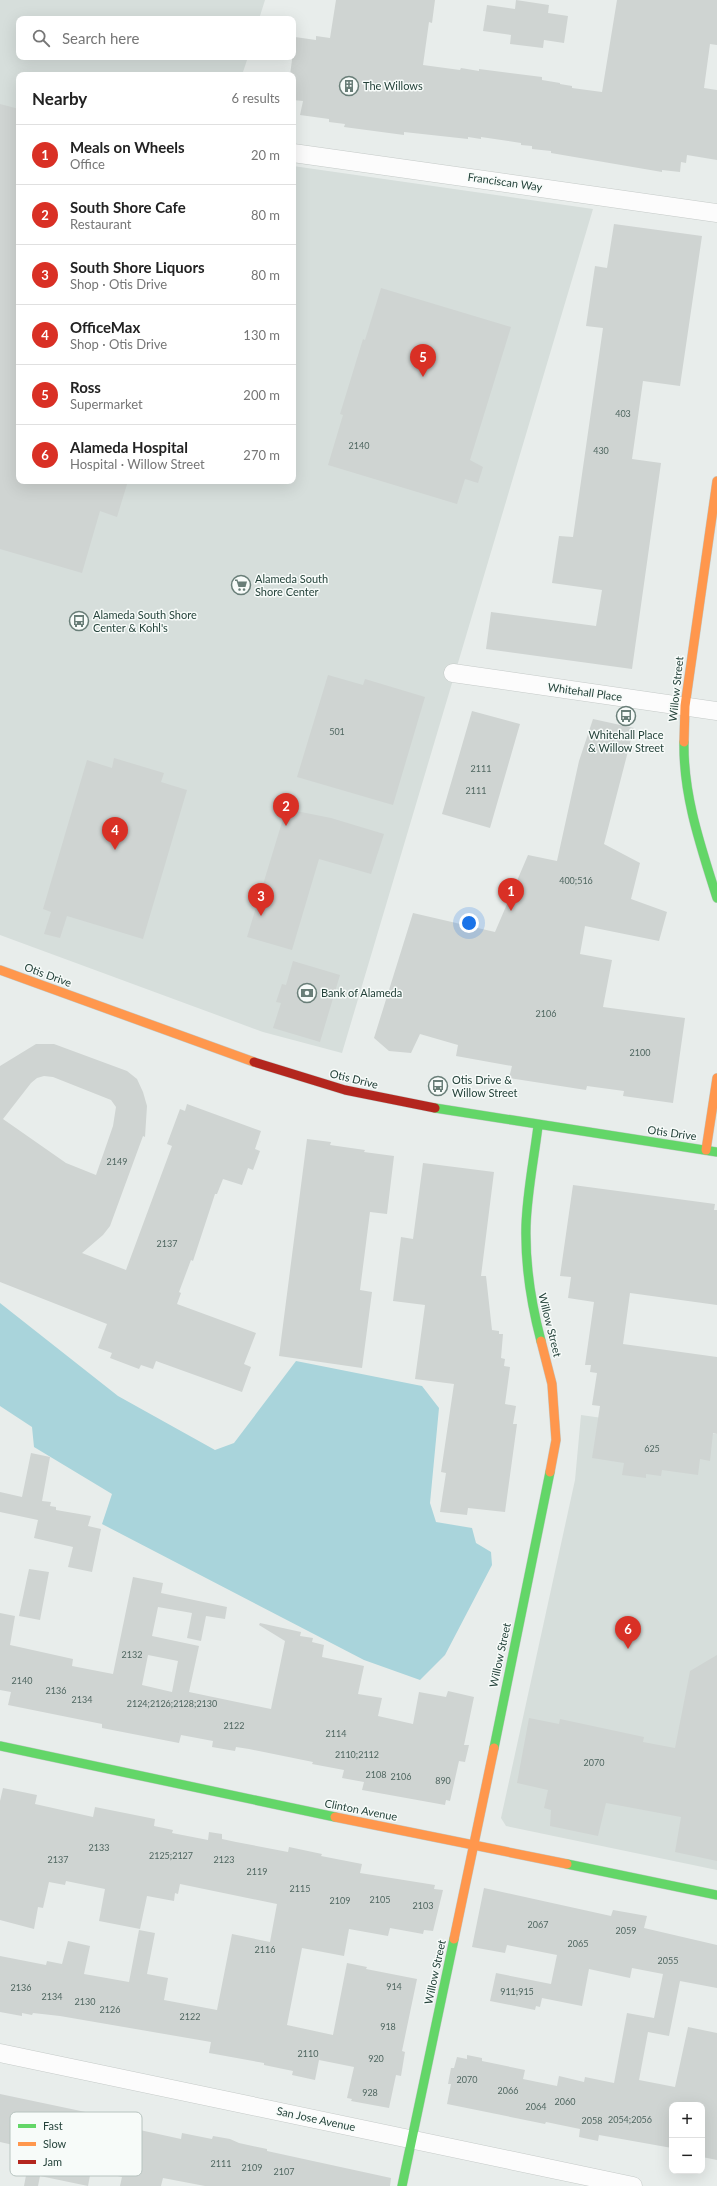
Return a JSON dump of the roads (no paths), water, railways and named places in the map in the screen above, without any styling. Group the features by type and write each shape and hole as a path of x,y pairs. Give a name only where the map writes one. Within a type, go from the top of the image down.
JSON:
{"street":[{"name":"Franciscan Way","path":"296,153 717,213"},
{"name":"Willow Street","path":"717,481 684,706 684,749 688,794 697,836 717,898"},
{"name":"Whitehall Place","path":"453,673 717,711"},
{"name":"Otis Drive","path":"0,970 244,1058 325,1084 404,1103 538,1126 717,1152"},
{"path":"706,1150 717,1078"},
{"name":"Willow Street","path":"402,2186 545,1503 556,1440 552,1384 531,1301 527,1266 526,1225 538,1126"},
{"name":"Clinton Avenue","path":"0,1746 204,1790 717,1895"},
{"name":"San Jose Avenue","path":"0,2053 633,2186"}],"water":[{"path":"0,1303 118,1396 215,1450 234,1443 296,1361 422,1386 439,1408 430,1503 436,1522 472,1528 476,1543 491,1552 492,1565 445,1655 420,1680 364,1660 102,1524 112,1494 34,1447 32,1427 0,1406"}],"place":[{"name":"The Willows","path":"349,86"},
{"name":"Ross","path":"423,377"},
{"name":"Alameda South Shore Center","path":"241,585"},
{"name":"Alameda South Shore Center & Kohl's","path":"79,621"},
{"name":"Whitehall Place & Willow Street","path":"626,716"},
{"name":"South Shore Cafe","path":"286,826"},
{"name":"OfficeMax","path":"115,850"},
{"name":"Meals on Wheels","path":"511,911"},
{"name":"South Shore Liquors","path":"261,916"},
{"name":"Bank of Alameda","path":"307,993"},
{"name":"Otis Drive & Willow Street","path":"438,1086"},
{"name":"Alameda Hospital","path":"628,1649"}]}
